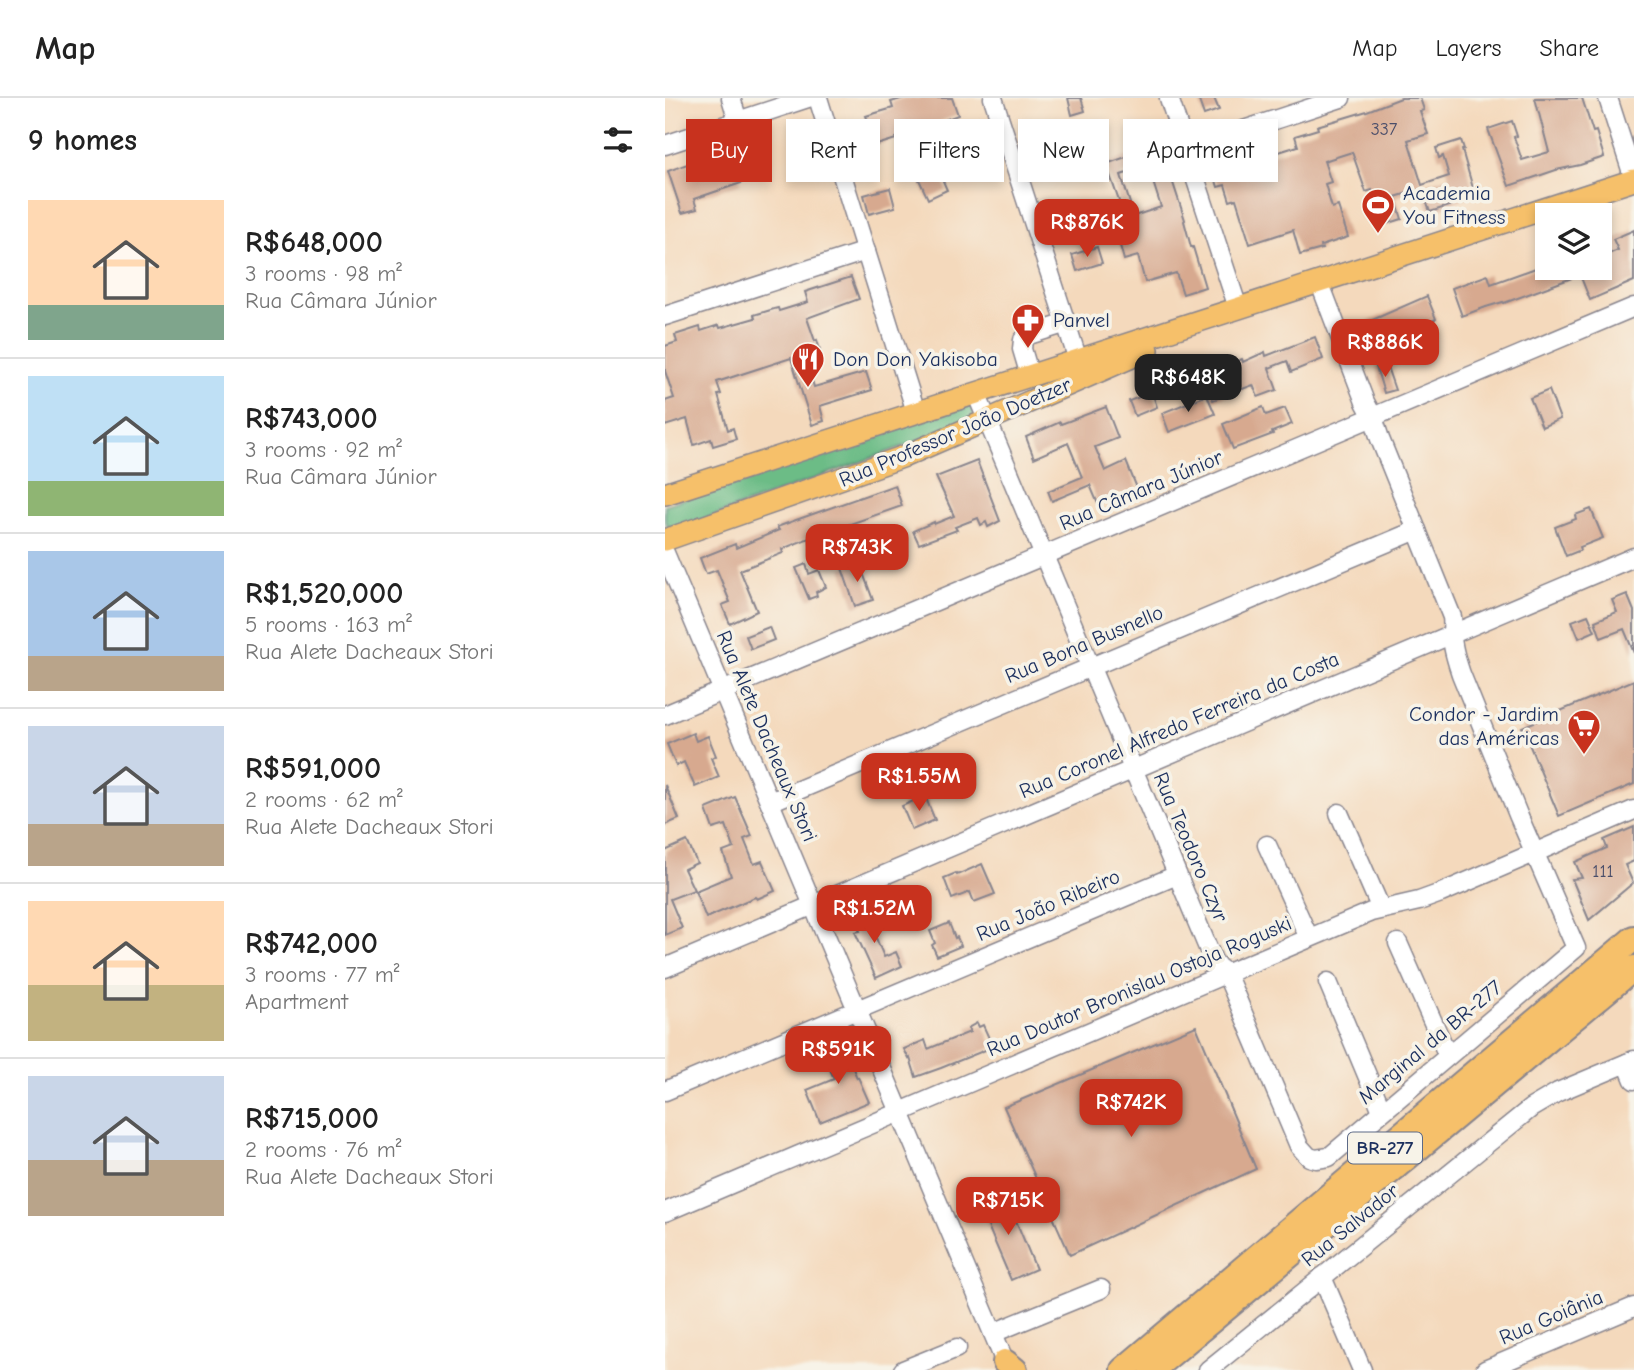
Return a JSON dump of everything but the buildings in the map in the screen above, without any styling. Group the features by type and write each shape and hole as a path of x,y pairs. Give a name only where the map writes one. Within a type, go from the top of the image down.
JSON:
{"highway":[{"name":"BR-277","path":"1137,1366 1634,938"},
{"name":"BR-277","path":"1137,1366 1634,968"},
{"path":"1108,1370 1137,1366"}],"main road":[{"name":"Rua Professor João Doetzer","path":"665,494 1634,179"},
{"name":"Rua Professor João Doetzer","path":"665,540 877,467 988,422 1238,308"}],"street":[{"path":"731,98 737,119"},
{"path":"744,119 808,98"},
{"path":"818,98 916,412"},
{"path":"993,98 1078,360"},
{"path":"1169,98 1176,119"},
{"path":"1277,119 1341,98"},
{"path":"1608,98 1634,179"},
{"path":"665,145 686,138"},
{"path":"1197,182 1238,308"},
{"path":"665,316 866,251"},
{"path":"1319,281 1452,617 1455,654 1461,674 1535,853"},
{"name":"Rua Câmara Júnior","path":"665,715 1634,307"},
{"path":"1030,376 1022,349 1023,340 1029,335 1067,323"},
{"name":"Rua Teodoro Czyr","path":"976,393 1213,960 1226,973 1299,1146 1308,1157"},
{"name":"Rua Bona Busnello","path":"769,802 1417,530"},
{"name":"Rua Alete Dacheaux Stori","path":"665,553 1008,1367"},
{"name":"Rua Coronel Alfredo Ferreira da Costa","path":"665,968 1634,557"},
{"name":"Rua Doutor Bronislau Ostoja Roguski","path":"665,1212 1309,938 1381,909 1430,898 1634,810"},
{"path":"1339,813 1381,909"},
{"path":"1267,845 1309,938"},
{"name":"Marginal da BR-277","path":"1308,1157 1316,1160 1329,1157 1576,947 1535,853"},
{"name":"Rua João Ribeiro","path":"665,1091 1177,875"},
{"path":"1398,943 1448,1056"},
{"path":"1328,982 1382,1111"},
{"path":"1630,1061 1634,1080"},
{"name":"Rua Salvador","path":"1208,1370 1531,1108 1558,1092 1630,1061"},
{"path":"1322,1277 1362,1370"},
{"path":"993,1333 1101,1289"},
{"name":"Rua Goiânia","path":"1485,1370 1634,1307"},
{"path":"903,1370 957,1348"}],"green space":[{"path":"971,405 976,420 670,532 665,520 665,505"}],"place":[{"name":"Academia You Fitness","path":"1378,235"},
{"name":"Panvel","path":"1028,350"},
{"name":"Don Don Yakisoba","path":"808,389"},
{"name":"Condor - Jardim das Américas","path":"1584,756"}]}
